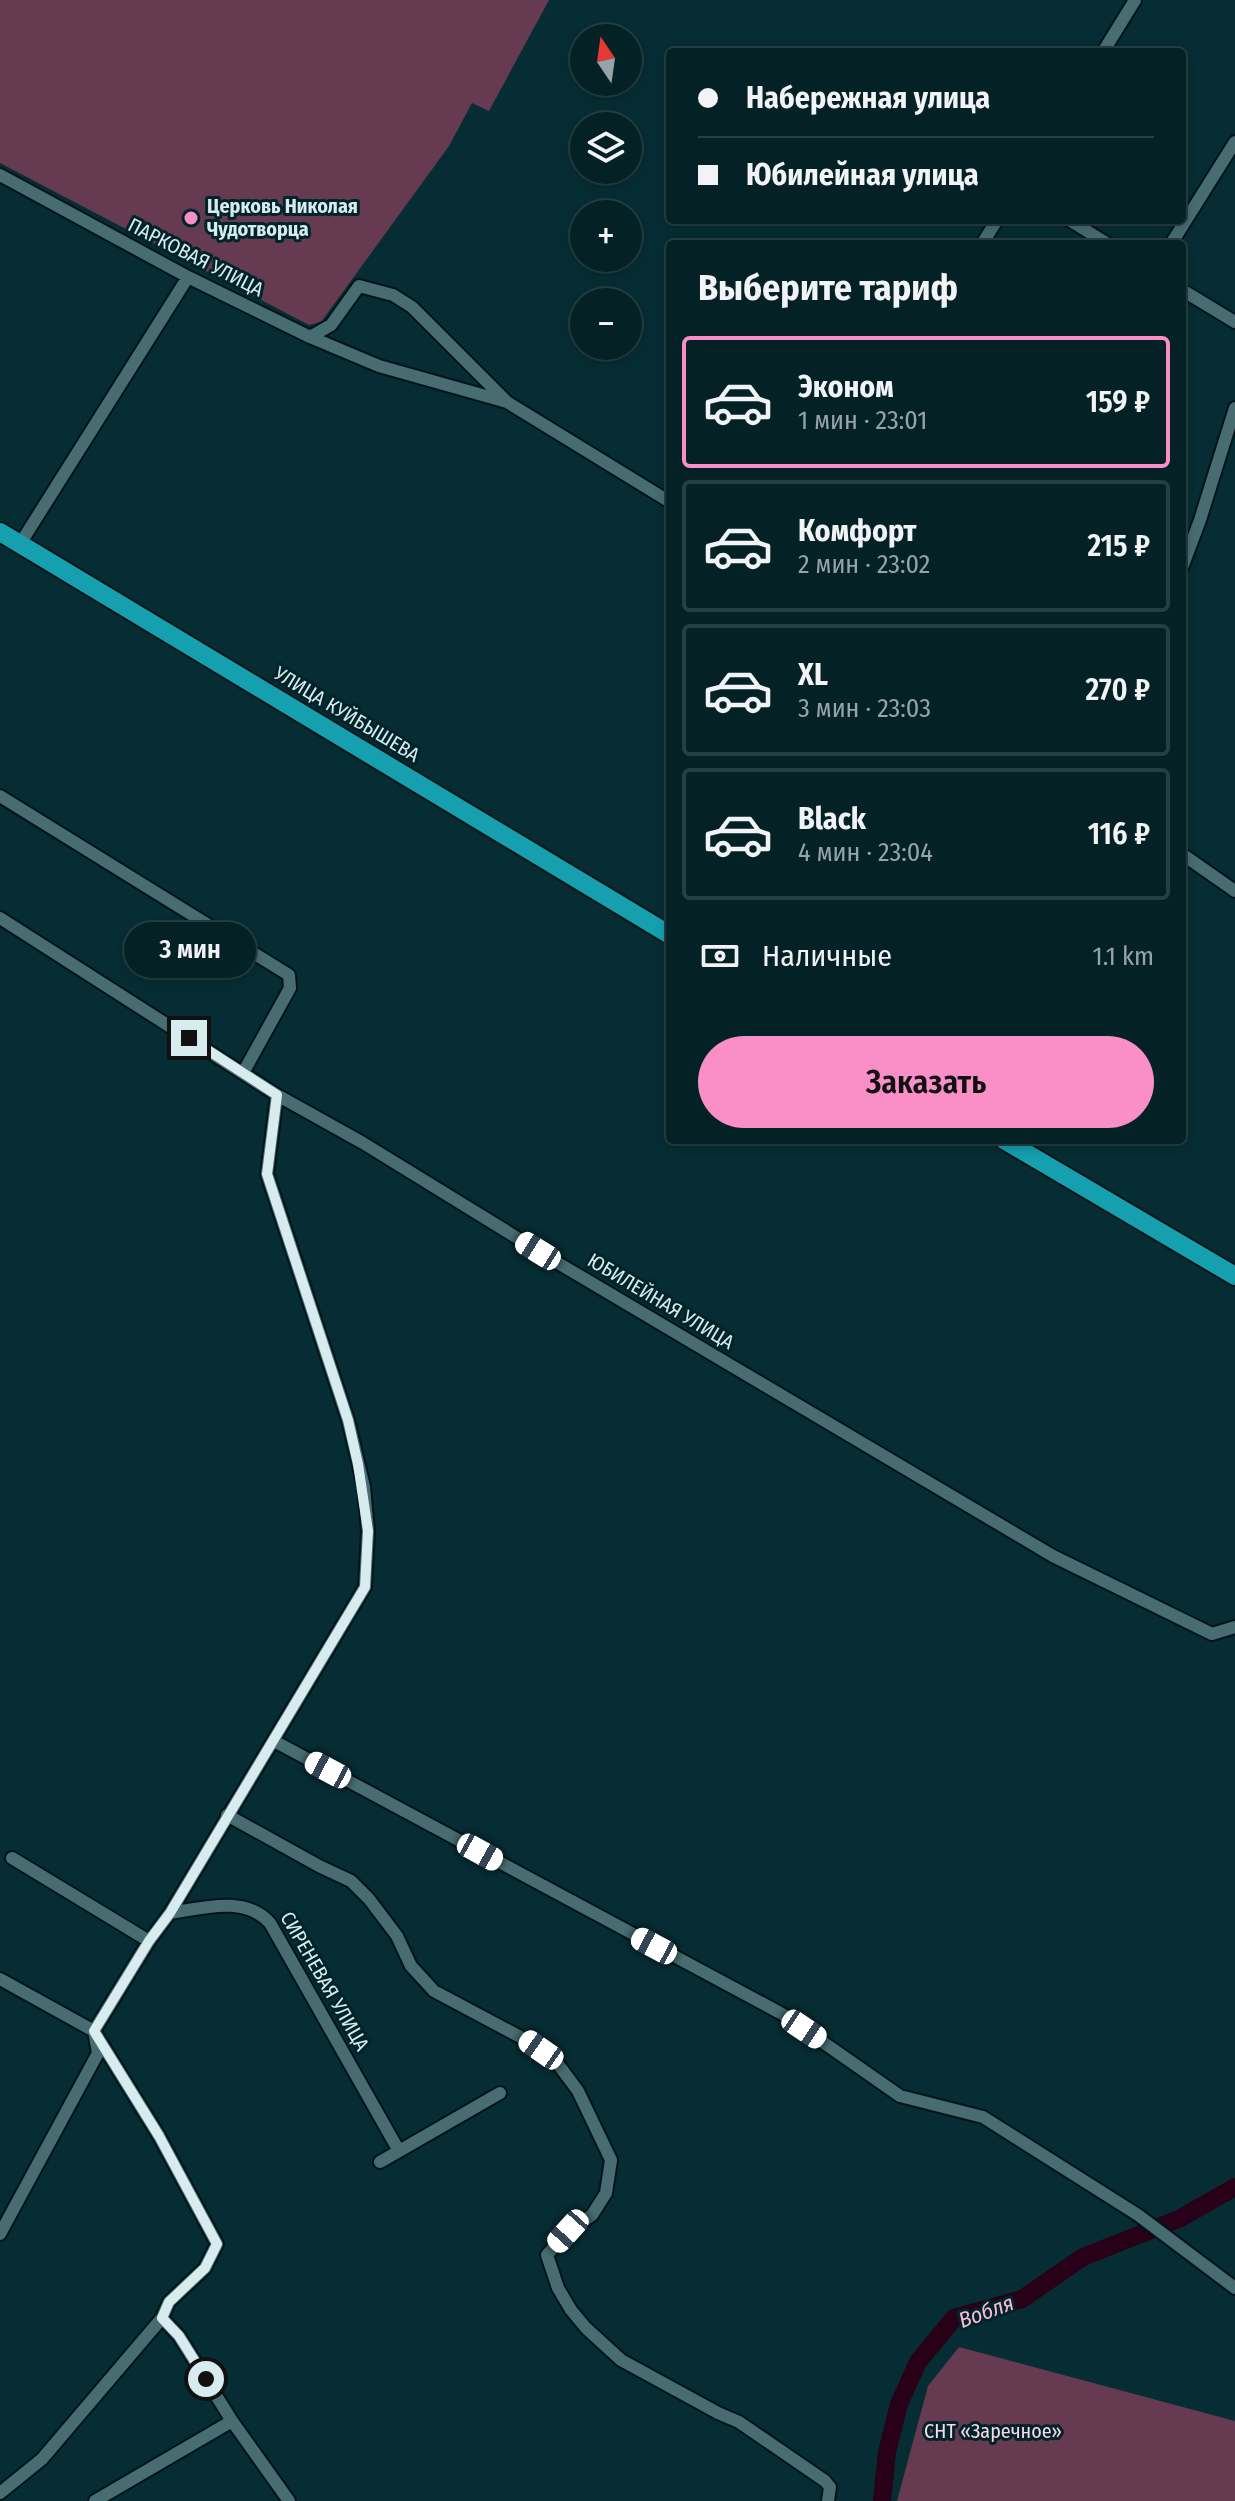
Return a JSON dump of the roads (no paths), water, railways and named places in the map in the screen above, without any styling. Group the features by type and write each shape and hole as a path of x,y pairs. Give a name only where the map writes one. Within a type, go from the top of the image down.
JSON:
{"highway":[{"name":"УЛИЦА КУЙБЫШЕВА","path":"0,532 666,933"},
{"path":"1011,1144 1235,1276"}],"street":[{"path":"1105,48 1135,0"},
{"path":"1186,220 1235,142"},
{"name":"ПАРКОВАЯ УЛИЦА","path":"0,175 188,277 310,337 379,366 507,402"},
{"path":"1076,224 1102,240"},
{"path":"20,544 188,277"},
{"path":"310,337 331,325 359,286 393,295 412,307 507,402 666,500"},
{"path":"1186,292 1235,322"},
{"path":"1186,557 1235,408"},
{"path":"0,796 289,975 290,988 243,1073"},
{"path":"1186,857 1235,891"},
{"name":"ЮБИЛЕЙНАЯ УЛИЦА","path":"0,918 277,1095 363,1143 576,1274 1053,1556 1212,1634 1235,1627"},
{"path":"0,2234 98,2053 94,2031 149,1941 170,1913 365,1587 368,1531 364,1487 348,1420 267,1174 277,1095"},
{"path":"274,1741 784,2015 900,2096 983,2117 1138,2215 1235,2288"},
{"path":"227,1815 351,1881 397,1936 411,1966 434,1991 526,2040 555,2060 578,2091 611,2160 606,2193 592,2215 568,2231 547,2255 558,2288 571,2310 621,2360 739,2422 825,2481 830,2487 828,2501"},
{"path":"12,1858 149,1941"},
{"name":"СИРЕНЕВАЯ УЛИЦА","path":"170,1913 215,1906 235,1906 261,1912 399,2151"},
{"path":"0,1979 94,2031 159,2136 217,2244 205,2268 169,2302 162,2318 42,2459 0,2493"},
{"path":"380,2162 500,2093"},
{"path":"162,2318 179,2336 232,2421 289,2501"},
{"path":"95,2501 232,2421"}],"waterway":[{"name":"Вобля","path":"882,2501 887,2452 899,2404 918,2362 954,2318 1022,2299 1083,2257 1179,2219 1235,2187"}],"place":[{"name":"Церковь Николая Чудотворца","path":"191,218"}],"park label":[{"name":"СНТ «Заречное»","path":"993,2431"}]}
